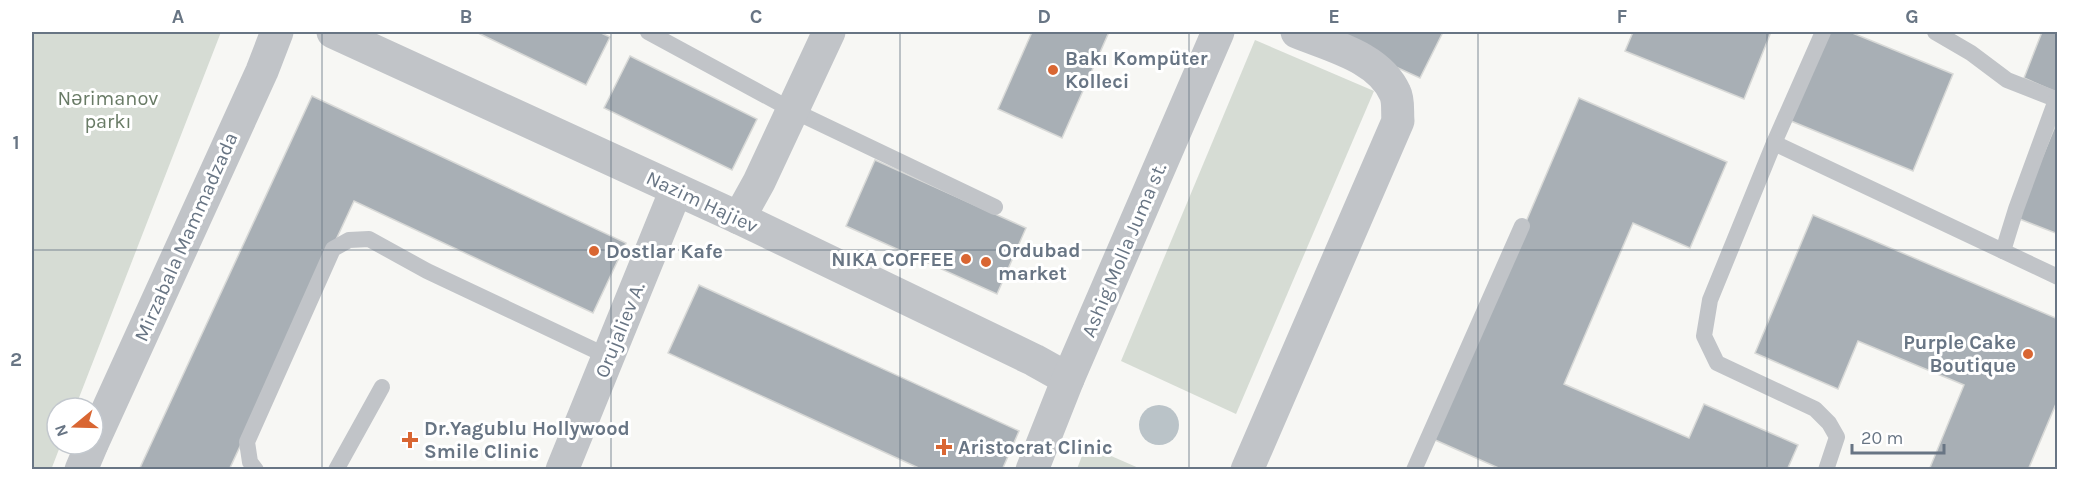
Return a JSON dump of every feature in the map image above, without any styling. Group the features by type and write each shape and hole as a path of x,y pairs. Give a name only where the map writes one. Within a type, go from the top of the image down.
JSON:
{"street":[{"name":"Mirzabala Mammadzada","path":"105,417 262,70 277,32"},
{"name":"Nazim Hajiev","path":"333,32 739,218 1034,360 1068,379"},
{"path":"739,218 759,182 829,32"},
{"name":"Ashig Molla Juma st.","path":"1032,470 1068,379 1218,32"},
{"path":"1247,470 1398,121 1396,95 1384,74 1357,57 1297,32"},
{"name":"Orujaliev A.","path":"562,470 676,190"},
{"name":"Mirzabala Mammadzada","path":"81,470 87,456"}],"lane":[{"path":"648,32 792,110 995,207"},
{"path":"1823,32 1774,143 1710,300 1704,336 1717,363 1815,409 1829,423 1837,437 1827,470"},
{"path":"1935,32 1971,53 2007,80 2057,100 2016,209 2003,251"},
{"path":"1774,143 2058,277"},
{"path":"1414,470 1522,226"},
{"path":"256,470 250,462 247,442 333,249 350,240 369,238 427,271 609,357"},
{"path":"336,470 382,387"}],"green space":[{"name":"Nərimanov parkı","path":"32,32 221,32 80,396 45,396 45,456 56,456 51,470 32,469"},
{"path":"1255,40 1374,91 1236,414 1121,361"},
{"path":"1086,445 1141,469 1077,469"}],"shaded area":[{"path":"1159,405 1167,406 1173,411 1178,417 1178,433 1173,439 1167,444 1159,445 1151,444 1145,439 1140,433 1139,425 1140,417 1145,411 1151,406"}],"building":[{"path":"476,32 599,32 610,37 586,85"},
{"name":"Bakı Kompüter Kolleci","path":"1032,32 1109,32 1062,138 998,109"},
{"path":"1319,32 1443,32 1420,78"},
{"path":"1633,32 1771,32 1744,99 1625,51"},
{"path":"1827,32 1850,32 1953,74 1913,171 1791,121"},
{"path":"2042,32 2058,32 2058,93 2024,78"},
{"path":"630,56 757,119 732,170 604,108"},
{"path":"312,96 626,243 593,313 354,201 229,470 139,470"},
{"path":"1579,98 1727,162 1690,248 1633,223 1564,384 1689,438 1704,404 1798,445 1787,470 1503,470 1433,439"},
{"path":"2058,119 2058,234 2017,218"},
{"path":"875,160 1026,228 997,294 846,226"},
{"path":"1813,215 2058,319 2058,399 2028,470 1929,470 1964,385 1858,341 1838,389 1755,353"},
{"path":"699,285 1019,431 1002,470 923,470 668,353"}],"place":[{"name":"Bakı Kompüter Kolleci","path":"1053,70"},
{"name":"Dostlar Kafe","path":"594,251"},
{"name":"NIKA COFFEE","path":"966,259"},
{"name":"Ordubad market","path":"986,262"},
{"name":"Purple Cake Boutique","path":"2028,354"},
{"name":"Dr.Yagublu Hollywood Smile Clinic","path":"410,440"},
{"name":"Aristocrat Clinic","path":"944,447"}]}
